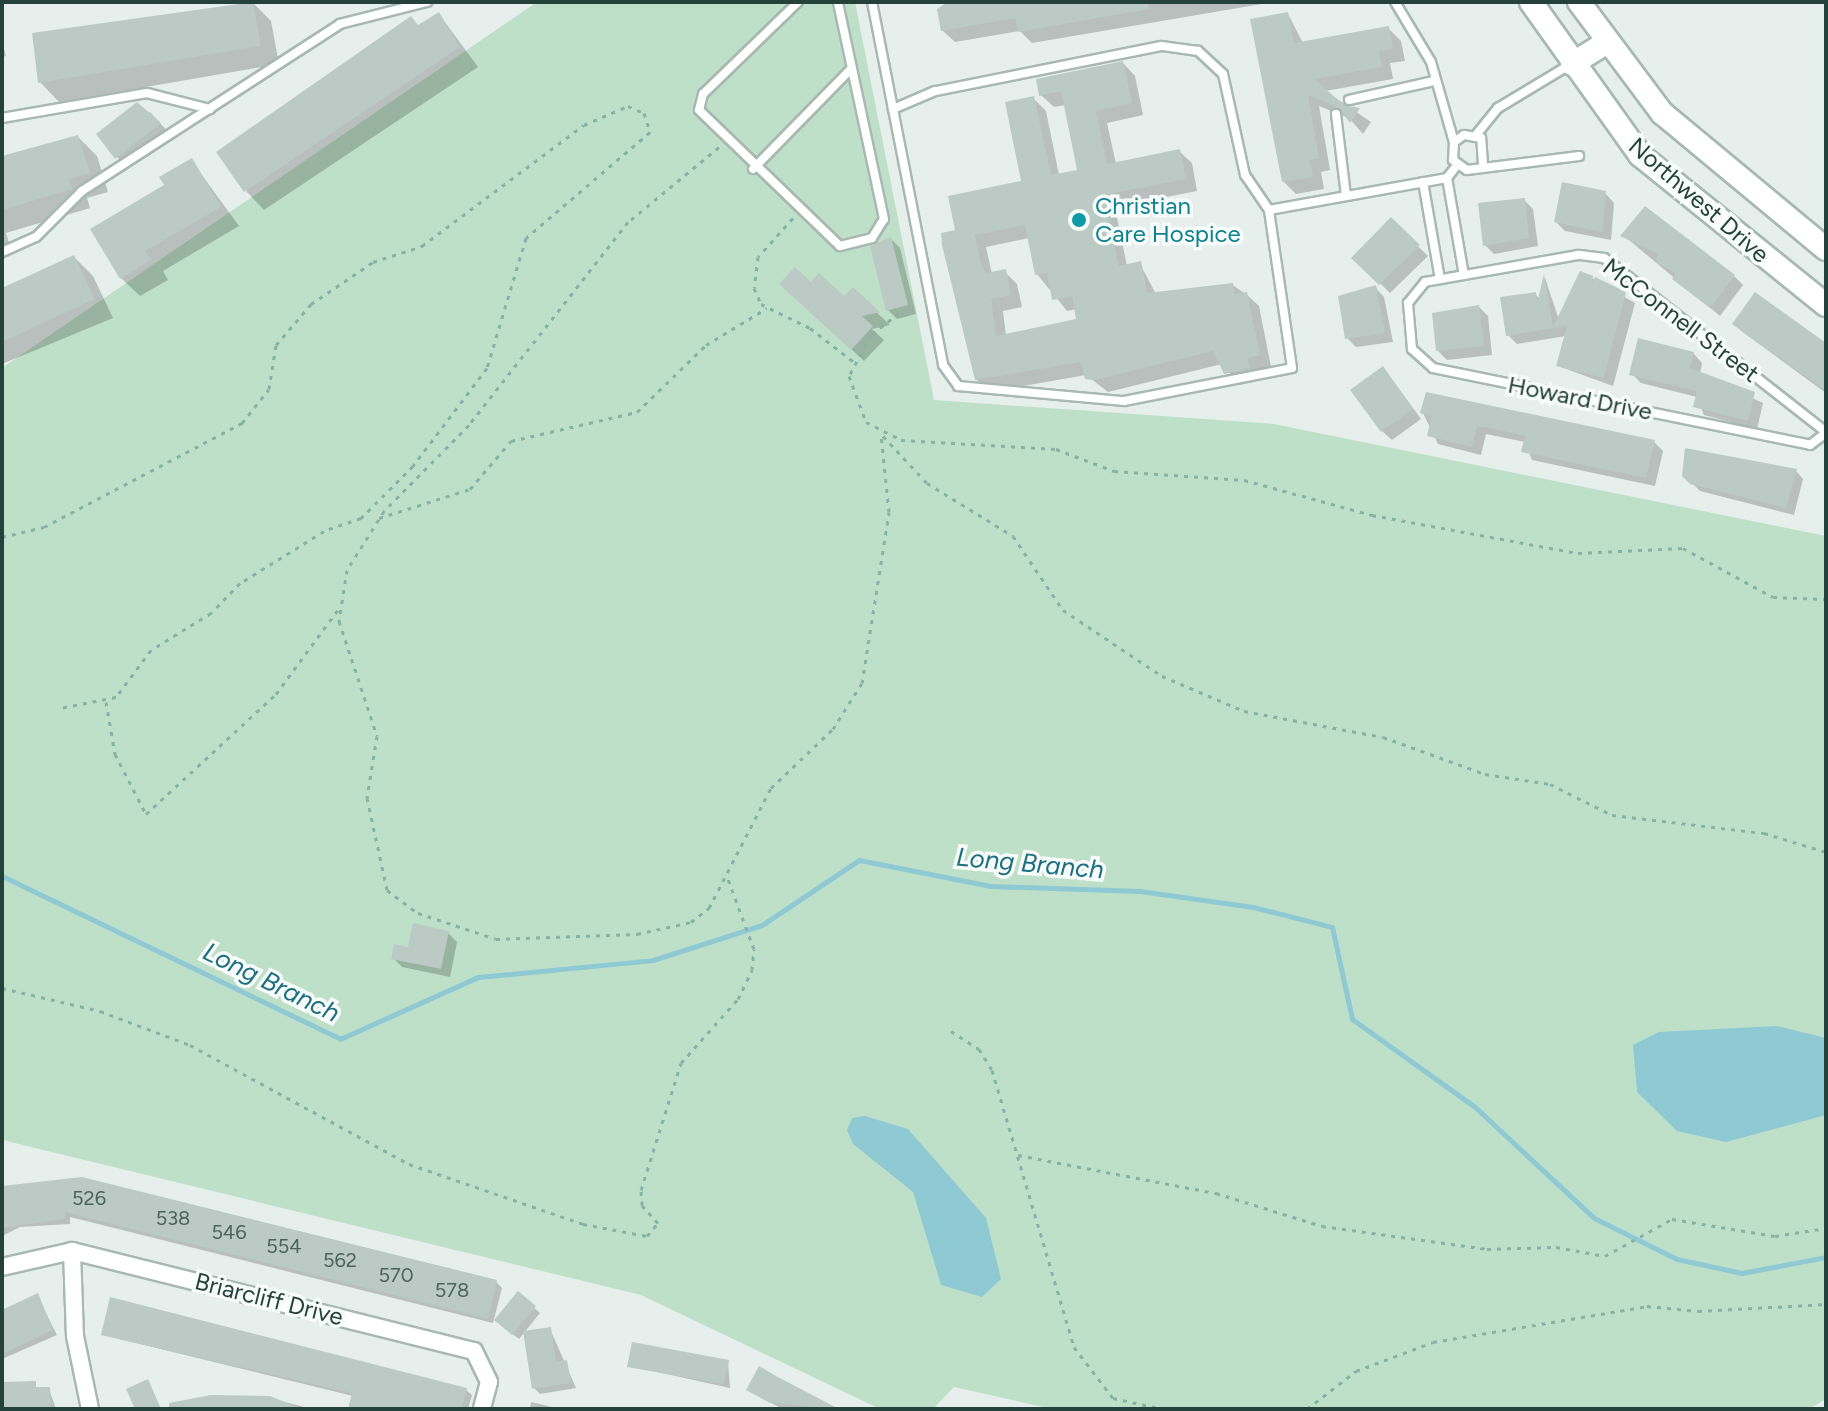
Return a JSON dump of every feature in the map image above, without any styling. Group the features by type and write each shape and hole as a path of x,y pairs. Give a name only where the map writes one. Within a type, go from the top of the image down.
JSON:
{"main road":[{"name":"Northwest Drive","path":"1531,2 1572,64 1640,155 1826,305"},
{"name":"Northwest Drive","path":"1579,2 1606,43 1692,141 1826,249"},
{"path":"1572,64 1606,43"}],"street":[{"name":"Briarcliff Drive","path":"2,1267 72,1251 474,1351 489,1382 482,1409"},
{"path":"72,1251 75,1336 90,1409"}],"lane":[{"path":"2,252 36,237 82,191 340,24 427,2"},
{"path":"798,2 703,94 703,121 799,213 840,246 880,229 838,2"},
{"path":"872,2 943,365 958,386 1124,401 1284,373 1293,358 1269,210 1245,175 1223,74 1183,47 935,91 893,109"},
{"path":"1269,210 1447,178 1457,165 1454,142 1434,81 1395,2"},
{"path":"1454,142 1476,135 1498,108 1572,64"},
{"path":"753,169 852,68"},
{"path":"1349,100 1434,81"},
{"path":"2,118 147,93 210,109"},
{"path":"1336,114 1346,195"},
{"path":"1476,135 1487,148 1483,164"},
{"path":"1457,165 1579,156"},
{"path":"1447,178 1464,275"},
{"path":"1423,182 1440,279"},
{"name":"McConnell Street","path":"1425,282 1578,255 1604,258 1826,433"},
{"name":"Howard Drive","path":"1425,282 1408,303 1405,328 1412,349 1433,368 1810,445 1826,433"}],"path":[{"path":"2,537 44,527 242,423 269,389 276,345 311,304 373,262 422,246 584,125 628,106 644,113 650,132 526,238 487,368 413,466 361,518 324,531 240,583 211,613 151,650 106,702 60,708"},
{"path":"725,142 628,222 469,425 379,519 347,570 340,607 344,644 377,736 367,798 387,890 418,913 496,939 637,934 691,922 727,878 771,788 833,729 862,683 889,512 881,434"},
{"path":"799,213 771,239 753,271 767,308 810,328 854,362"},
{"path":"379,519 470,489 511,441 637,412 706,345 767,308"},
{"path":"899,313 877,328 854,362 853,399 927,483 1013,536 1063,610 1162,676 1244,711 1383,737 1485,774 1550,784 1612,815 1764,833 1826,852"},
{"path":"881,434 1056,449 1154,477 1244,480 1372,515 1578,553 1683,548 1773,597 1826,599"},
{"path":"106,702 115,754 146,814 276,694 340,607"},
{"path":"2,988 100,1011 190,1045 409,1164 583,1224 647,1236 658,1223 642,1205 641,1190 681,1063 738,999 754,949 727,878"},
{"path":"951,1031 987,1059 1074,1347 1113,1398 1163,1409"},
{"path":"1018,1155 1216,1193 1322,1226 1605,1256 1647,1230 1693,1218 1775,1236 1826,1228"},
{"path":"1307,1409 1356,1371 1433,1342 1647,1306 1698,1311 1826,1304"}],"green space":[{"path":"537,2 855,2 934,400 1274,424 1826,536 1826,1399 1809,1409 1052,1409 954,1387 933,1409 880,1409 641,1295 2,1140 2,368"}],"water":[{"path":"1777,1026 1826,1038 1826,1115 1726,1142 1677,1131 1637,1092 1633,1045 1659,1032"},
{"path":"865,1116 908,1129 986,1218 1001,1279 982,1297 941,1285 913,1192 853,1144 847,1130 852,1118"}],"building":[{"path":"253,2 261,46 38,83 32,33"},
{"path":"948,2 1148,2 1149,9 1018,32 1015,18 941,31 937,9"},
{"path":"439,12 460,47 244,192 216,152 411,16 418,25"},
{"path":"1288,12 1294,43 1389,26 1393,49 1379,51 1382,67 1314,79 1344,105 1360,108 1350,123 1339,108 1308,95 1319,158 1310,160 1313,177 1282,182 1250,19"},
{"name":"Christian Care Hospice","path":"1123,61 1132,103 1096,111 1107,164 1180,149 1186,179 1104,195 1119,266 1141,261 1147,293 1233,283 1235,294 1247,292 1260,355 1248,358 1250,368 1224,374 1213,351 1094,380 1085,379 1081,362 975,380 942,245 941,233 955,230 948,196 1021,181 1005,102 1034,96 1051,175 1077,170 1061,91 1039,96 1036,79","holes":["1025,225 1035,275 1047,273 1052,300 1072,296 1076,319 996,336 991,299 1011,295 1006,269 986,273 981,265 975,235"]},
{"path":"137,102 161,123 115,159 96,134"},
{"path":"78,135 90,173 69,179 72,189 2,210 2,156"},
{"path":"192,158 221,207 145,251 151,260 120,279 90,229 164,185 159,177"},
{"path":"1562,182 1606,191 1602,232 1554,222"},
{"path":"1525,198 1529,238 1483,246 1478,203"},
{"path":"1645,206 1735,275 1710,308 1672,279 1676,274 1656,262 1658,254 1620,236"},
{"path":"1391,217 1420,245 1379,285 1351,258"},
{"path":"891,237 908,305 886,311 870,246"},
{"path":"74,255 95,299 2,342 2,288"},
{"path":"795,267 811,282 819,273 844,296 853,287 880,312 862,316 873,326 851,350 779,284"},
{"path":"1580,271 1593,276 1591,284 1595,277 1626,292 1604,378 1556,366 1567,326 1506,336 1500,297 1536,292 1537,304 1544,274 1553,327"},
{"path":"1376,285 1385,333 1345,339 1338,296"},
{"path":"1755,292 1826,343 1826,391 1732,324"},
{"path":"1479,305 1484,346 1436,351 1432,313"},
{"path":"1638,338 1694,352 1690,368 1755,392 1748,421 1693,407 1697,391 1629,375"},
{"path":"1383,366 1413,409 1381,432 1350,390"},
{"path":"1426,392 1655,440 1646,478 1521,452 1525,436 1486,427 1477,427 1472,447 1427,436 1432,416 1420,413"},
{"path":"1685,448 1797,469 1786,508 1690,484 1682,476"},
{"path":"413,923 449,931 441,969 391,959 394,944 408,947"},
{"path":"82,1177 497,1280 488,1319 65,1212 65,1219 2,1228 2,1186"},
{"path":"518,1291 536,1306 512,1335 494,1320"},
{"path":"38,1293 53,1330 2,1354 2,1310"},
{"path":"110,1297 467,1388 462,1409 348,1409 352,1393 101,1335"},
{"path":"551,1327 556,1362 567,1360 571,1383 532,1389 523,1331"},
{"path":"632,1342 729,1360 724,1384 627,1367"},
{"path":"759,1366 839,1409 770,1403 746,1390"},
{"path":"148,1379 161,1409 135,1409 126,1389"},
{"path":"36,1381 36,1387 50,1387 51,1408 2,1409 2,1382"},
{"path":"211,1395 270,1396 302,1409 169,1409 169,1403"}],"waterway":[{"name":"Long Branch","path":"2,876 340,1039 478,977 653,960 762,925 859,860 990,886 1140,891 1253,907 1332,927 1352,1019 1475,1107 1594,1218 1677,1259 1742,1273 1826,1257"}],"place":[{"name":"Christian Care Hospice","path":"1079,220"}]}
